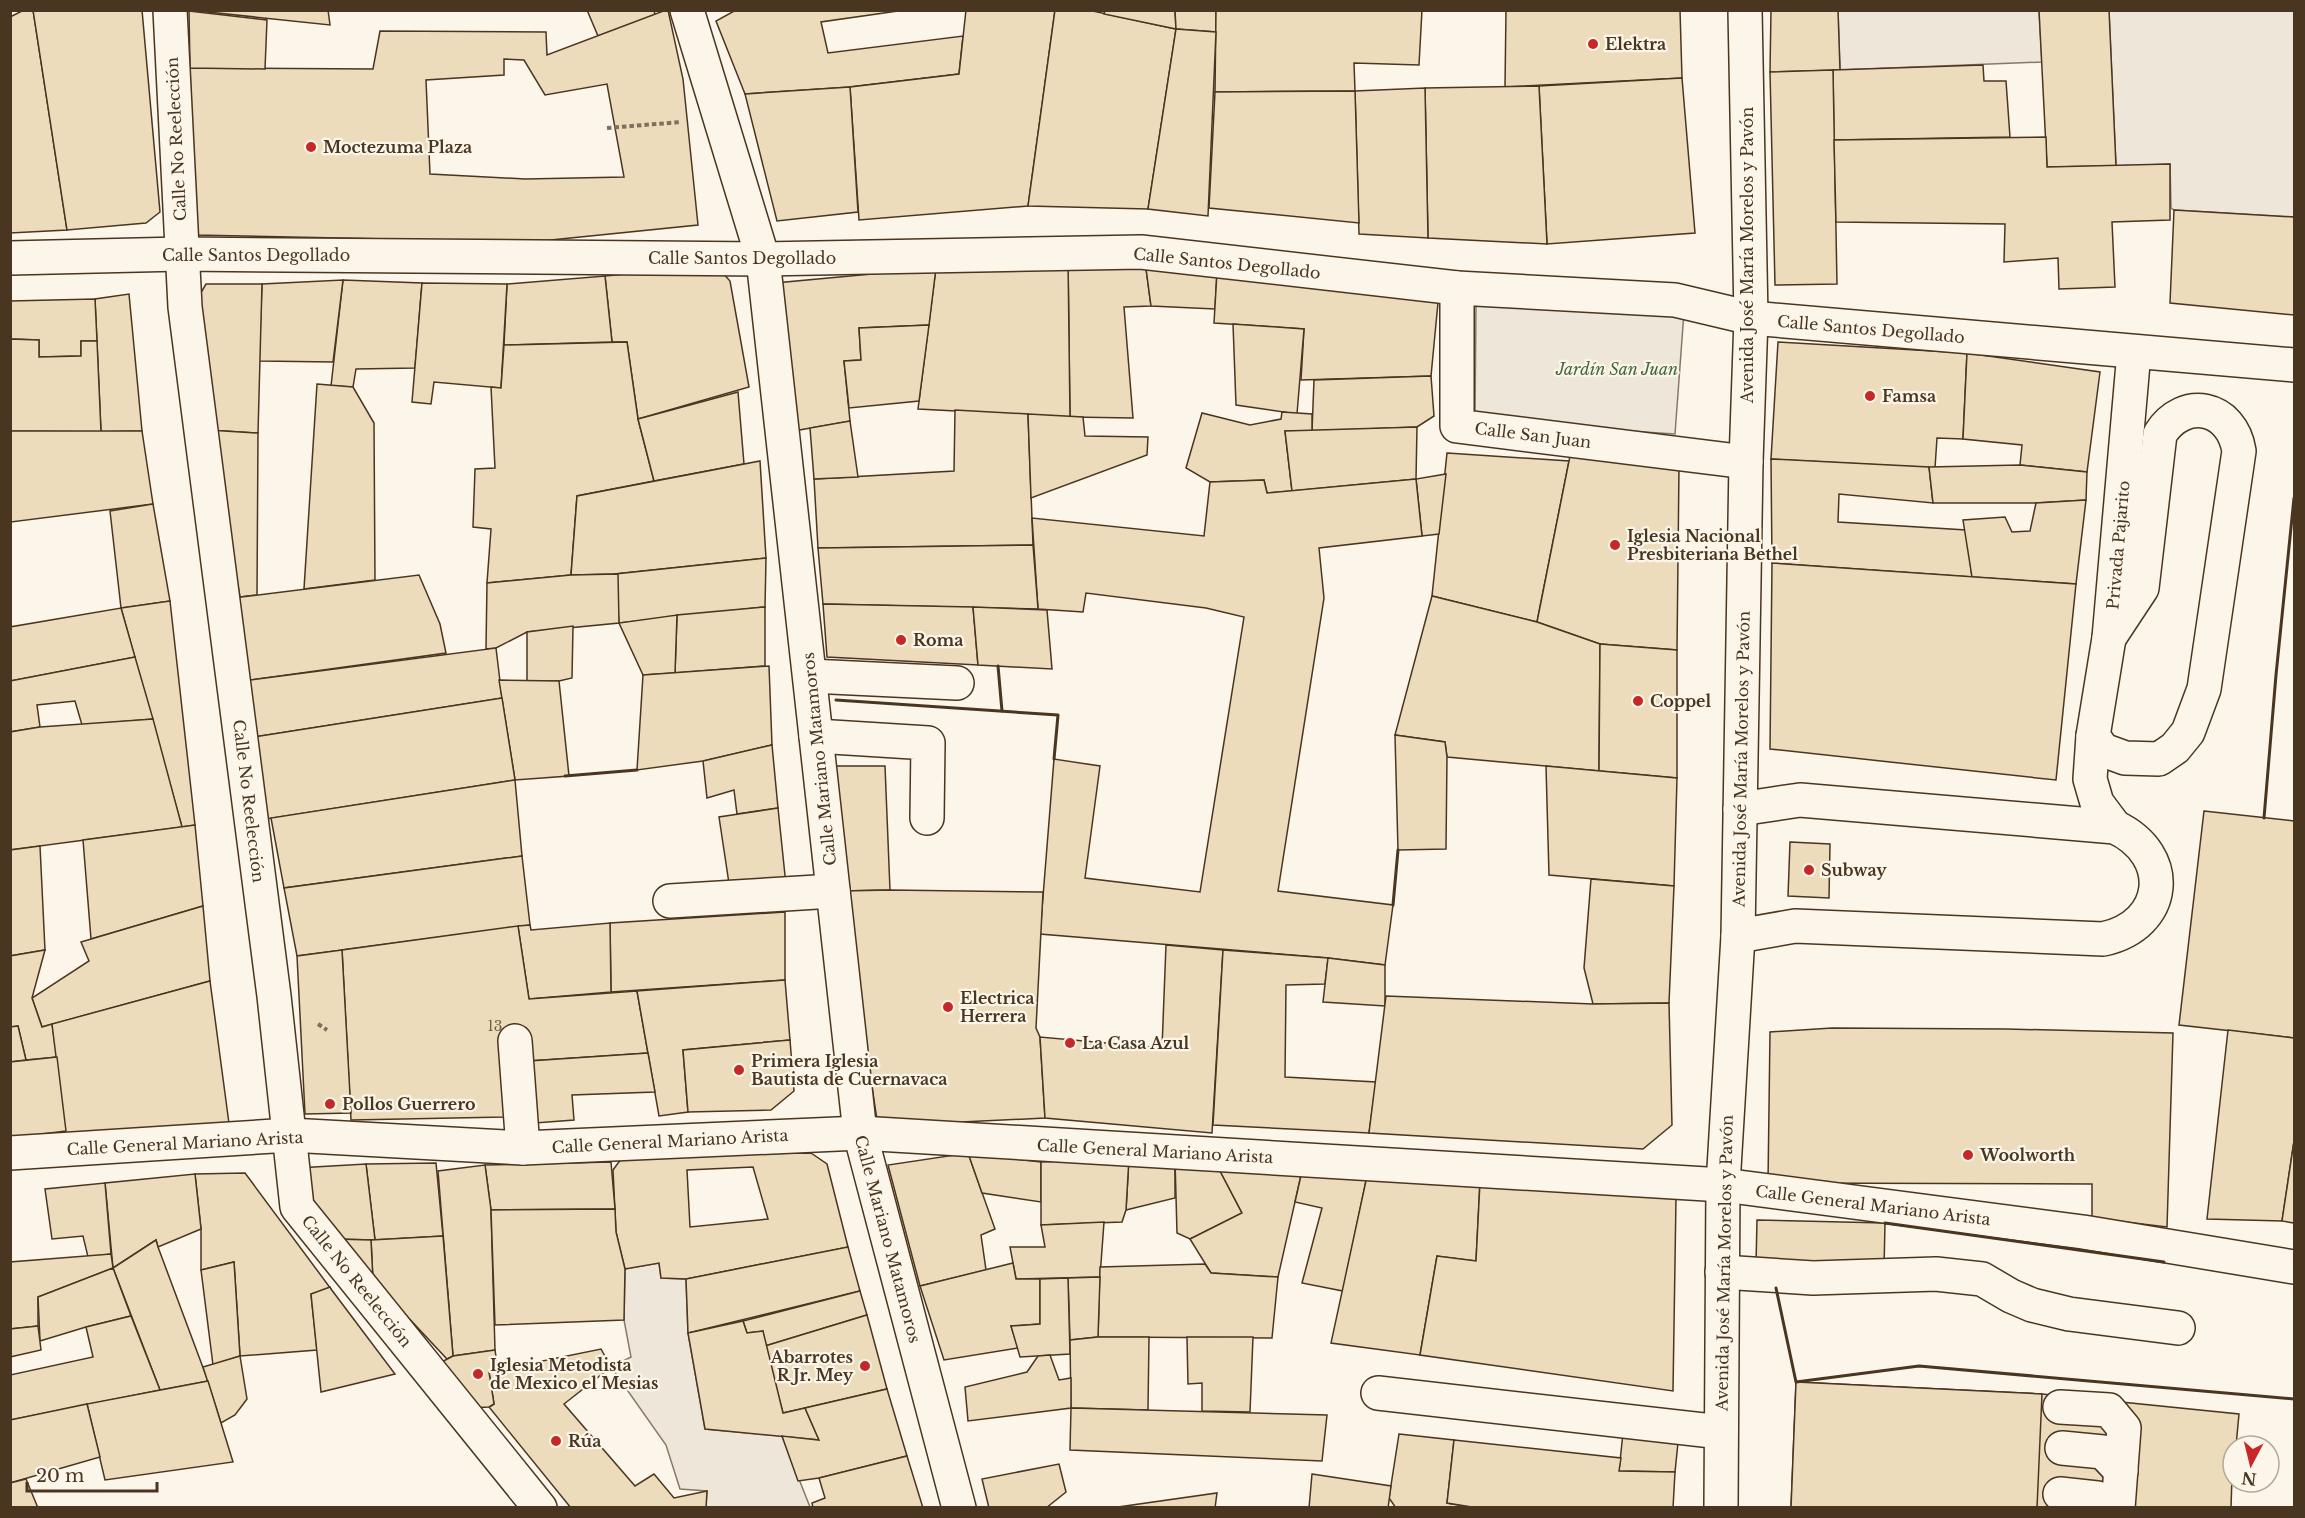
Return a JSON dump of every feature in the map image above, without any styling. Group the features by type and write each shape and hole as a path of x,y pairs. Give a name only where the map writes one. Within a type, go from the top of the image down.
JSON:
{"street":[{"name":"Calle No Reelección","path":"170,10 184,307 274,996 297,1207 540,1508"},
{"name":"Calle Mariano Matamoros","path":"687,10 763,259 860,1133 959,1508"},
{"name":"Avenida José María Morelos y Pavón","path":"1721,1508 1723,1185 1738,936 1750,318 1745,10"},
{"name":"Calle Santos Degollado","path":"10,258 182,254 763,259 1141,252 1457,288 1675,300 1750,318 2295,365"},
{"name":"Calle San Juan","path":"1457,288 1457,426 1746,462"},
{"name":"Privada Pajarito","path":"2115,826 2097,803 2090,779 2093,736 2109,638 2134,352"},
{"path":"2093,736 2103,750 2125,758 2159,759 2175,748 2188,732 2204,689 2239,451 2234,432 2229,424 2218,416 2206,411 2181,413 2172,419 2160,434 2142,588 2109,638"},
{"path":"810,676 957,683"},
{"path":"816,736 928,743 927,818"},
{"path":"1738,936 1795,926 2103,939 2118,935 2139,922 2146,914 2156,885 2155,870 2147,851 2130,833 2115,826 1800,800 1740,809"},
{"path":"670,901 833,891"},
{"path":"515,1041 523,1148"},
{"name":"Calle General Mariano Arista","path":"10,1153 290,1135 523,1148 860,1133 1723,1185 2083,1224 2295,1267"},
{"path":"1722,1272 1813,1278 1936,1274 1982,1279 2032,1305 2069,1314 2178,1328"},
{"path":"1378,1393 1721,1432"},
{"path":"2109,1410 2124,1428 2117,1486 2061,1449 2109,1410"}],"path":[{"path":"607,128 688,121"}],"green space":[{"path":"1838,11 2039,11 2042,62 1840,70"},
{"path":"2109,11 2294,11 2294,217 2174,210 2171,208 2170,164 2116,166"},
{"name":"Jardín San Juan","path":"1476,302 1684,312 1675,434 1475,421"},
{"path":"659,1263 661,1278 686,1279 688,1333 705,1429 782,1436 810,1507 706,1507 707,1491 680,1489 666,1445 611,1367 631,1357 624,1320 625,1269"}],"building":[{"path":"24,10 33,10 67,230 10,233 10,17"},
{"path":"33,10 142,10 160,212 146,223 67,230"},
{"path":"189,10 328,10 330,25"},
{"path":"587,10 654,10 655,15 598,36"},
{"name":"Moctezuma Plaza","path":"668,10 683,79 698,225 531,242 195,235 190,68 373,69 380,31 546,32 547,55","holes":["504,59 524,60 545,95 607,84 624,177 525,179 430,174 426,80 504,75"]},
{"path":"736,10 905,10 821,22 828,53 963,36 959,74 850,87 745,94 716,21"},
{"path":"966,10 1055,10 1028,206 859,220 850,87 959,74"},
{"path":"1055,10 1088,10 1176,29 1148,209 1028,206"},
{"path":"1105,10 1175,10 1176,29 1104,14"},
{"path":"1175,10 1216,10 1216,32 1176,29"},
{"path":"1216,10 1422,10 1419,65 1354,63 1355,91 1215,92"},
{"name":"Elektra","path":"1506,10 1680,10 1682,78 1505,87"},
{"path":"1771,10 1838,10 1840,70 1770,72"},
{"path":"2039,10 2109,10 2116,166 2047,167"},
{"path":"189,11 267,20 265,69 190,68"},
{"path":"1176,29 1216,32 1208,216 1148,209"},
{"path":"1983,65 1984,81 2006,81 2010,137 1834,140 1833,70"},
{"path":"1833,70 1837,284 1775,285 1770,72"},
{"path":"1682,78 1695,233 1547,244 1539,86"},
{"path":"1539,86 1547,244 1428,238 1425,88"},
{"path":"850,87 858,212 777,221 745,94"},
{"path":"1425,88 1428,238 1359,234 1355,91"},
{"path":"1355,91 1359,223 1209,208 1215,92"},
{"path":"2046,137 2047,167 2170,164 2170,220 2112,222 2115,287 2059,289 2058,258 2004,262 2005,224 1836,222 1834,140"},
{"path":"2174,210 2294,217 2294,315 2170,303"},
{"path":"1068,259 1145,261 1151,306 1124,307 1133,418 1070,417"},
{"path":"1068,259 1070,417 918,409 936,268"},
{"path":"1145,261 1217,272 1215,309 1151,306"},
{"path":"703,267 720,270 730,281 749,387 638,419 627,342 612,342 605,276"},
{"path":"936,268 929,325 859,328 861,360 844,361 850,421 788,432 775,283"},
{"path":"1217,272 1439,292 1431,376 1301,380 1304,329 1214,323"},
{"path":"605,276 612,342 504,345 507,284"},
{"path":"343,280 422,283 415,368 356,369 353,387 331,386"},
{"path":"343,280 333,362 259,361 262,284"},
{"path":"422,283 507,284 501,388 434,382 431,404 412,402"},
{"path":"206,284 262,284 258,433 208,430 196,301"},
{"path":"129,294 142,431 101,432 95,299"},
{"path":"95,299 97,341 81,341 81,356 39,357 39,340 10,339 10,301"},
{"path":"1233,324 1304,329 1297,414 1236,405"},
{"path":"929,325 919,401 849,408 844,361 861,360 859,328"},
{"path":"10,339 39,340 39,357 81,356 81,341 97,341 101,432 10,431"},
{"path":"627,342 638,419 654,481 577,496 571,575 487,583 491,529 473,527 475,469 495,468 491,387 501,388 504,345"},
{"name":"Famsa","path":"1778,342 1967,353 1963,439 1937,438 1935,468 1771,459"},
{"path":"1967,353 2100,372 2087,472 2020,465 2022,445 1963,439"},
{"path":"1431,376 1434,416 1417,427 1312,431 1314,380"},
{"path":"317,384 353,387 374,423 375,580 304,589"},
{"path":"738,392 744,464 654,481 638,419"},
{"path":"955,410 1028,414 1033,545 818,548 814,479 954,471"},
{"path":"1282,412 1312,414 1312,431 1285,431 1292,491 1267,493 1264,480 1210,482 1186,468 1202,413 1250,425 1281,419"},
{"path":"1028,414 1083,417 1085,436 1148,437 1147,455 1031,498"},
{"path":"850,421 858,477 814,479 810,428"},
{"path":"1417,427 1416,479 1292,491 1285,431"},
{"path":"208,430 258,433 257,595 240,597"},
{"path":"10,431 142,431 153,504 11,522"},
{"path":"1447,453 1569,461 1537,622 1432,596"},
{"name":"Iglesia Nacional Presbiteriana Bethel","path":"1570,456 1679,467 1677,650 1600,644 1537,622"},
{"path":"1771,459 1929,467 1933,503 1839,494 1838,522 1966,530 1972,577 1772,563"},
{"path":"760,461 766,558 615,574 571,575 577,496"},
{"path":"2020,465 2087,472 2086,500 2036,503 1933,503 1929,467"},
{"path":"1446,474 1439,534 1422,536 1416,479"},
{"path":"1416,479 1422,536 1319,548 1324,598 1278,891 1393,905 1385,965 1328,958 1040,934 1054,759 1100,766 1085,878 1200,892 1244,617 1206,608 1086,593 1083,612 1038,609 1032,518 1204,536 1210,482 1264,480 1267,493"},
{"path":"2086,500 2076,584 1972,577 1963,520 2005,517 2012,532 2030,531 2036,503"},
{"path":"153,504 170,601 121,608 110,511"},
{"path":"1033,545 1038,609 823,604 818,548"},
{"path":"766,558 765,607 619,623 615,574"},
{"path":"1772,563 2076,584 2056,780 1770,749"},
{"path":"618,574 619,623 527,632 496,648 486,649 487,583 571,575"},
{"path":"419,575 440,624 446,653 243,681 233,598"},
{"path":"1432,596 1537,622 1600,644 1599,771 1447,757 1445,742 1395,735"},
{"path":"170,601 195,825 182,827 121,608"},
{"name":"Roma","path":"823,604 973,607 978,665 827,657"},
{"path":"765,607 765,666 675,673 677,615"},
{"path":"973,607 1047,610 1052,669 978,665"},
{"path":"121,608 135,657 10,681 10,627"},
{"path":"677,615 675,673 643,675 619,623"},
{"path":"573,626 572,678 559,681 527,681 527,632"},
{"name":"Coppel","path":"1600,644 1677,650 1677,778 1599,771"},
{"path":"496,648 502,698 247,738 243,681"},
{"path":"135,657 153,719 82,725 75,701 37,705 40,727 10,732 10,681"},
{"path":"769,666 772,745 703,761 637,770 643,675"},
{"path":"499,680 559,681 569,776 515,780"},
{"path":"502,698 515,780 260,820 247,738"},
{"path":"153,719 182,827 10,850 10,732 40,727"},
{"path":"1395,735 1445,742 1447,757 1446,849 1398,850"},
{"path":"772,745 778,808 737,814 734,790 707,798 703,761"},
{"path":"836,766 885,766 890,890 842,891"},
{"path":"1546,766 1677,778 1674,886 1549,875"},
{"path":"515,780 522,856 284,888 271,818"},
{"path":"778,808 786,885 730,890 719,817"},
{"path":"2204,811 2294,821 2294,1038 2179,1025"},
{"path":"195,825 203,906 91,939 83,840"},
{"name":"Subway","path":"1790,842 1830,844 1829,898 1788,896"},
{"path":"40,846 45,950 10,956 10,850"},
{"path":"522,856 530,925 297,956 284,888"},
{"path":"1591,879 1674,886 1669,1003 1593,1004 1584,968"},
{"name":"Electrica Herrera","path":"842,891 1043,892 1036,1028 1040,1037 1045,1118 878,1126"},
{"path":"203,906 210,981 42,1027 32,998 89,961 81,942"},
{"path":"785,912 785,980 611,992 610,923"},
{"path":"610,923 611,992 529,999 518,926 530,925 531,930"},
{"path":"518,926 529,999 637,991 648,1053 529,1061 505,1117 351,1120 342,950"},
{"name":"La Casa Azul","path":"1166,945 1223,950 1212,1133 1045,1118 1040,1037 1162,1048"},
{"path":"45,950 32,998 42,1027 52,1024 57,1057 26,1060 18,1026 10,1027 10,956"},
{"path":"342,950 351,1113 305,1114 297,956"},
{"path":"1223,950 1328,958 1325,984 1286,985 1285,1077 1376,1082 1369,1133 1213,1125"},
{"path":"1328,958 1385,965 1385,1006 1323,1002"},
{"path":"785,980 790,1040 683,1050 688,1112 659,1116 637,991"},
{"path":"210,981 230,1131 66,1138 52,1024"},
{"path":"1386,996 1593,1004 1669,1003 1672,1125 1643,1149 1369,1133"},
{"path":"18,1026 26,1060 10,1062 10,1027"},
{"name":"Woolworth","path":"1832,1028 2173,1033 2167,1227 2092,1218 2092,1184 1768,1183 1770,1032"},
{"path":"2228,1030 2294,1038 2294,1141 2282,1221 2207,1219"},
{"name":"Primera Iglesia Bautista de Cuernavaca","path":"790,1040 794,1091 771,1110 688,1112 683,1050"},
{"path":"648,1053 655,1092 572,1095 574,1120 535,1123 529,1061"},
{"path":"57,1057 66,1131 10,1138 10,1062"},
{"path":"2294,1141 2294,1223 2282,1221"},
{"path":"811,1153 827,1164 848,1247 686,1279 661,1278 659,1263 625,1269 616,1232 613,1170 624,1155","holes":["753,1167 768,1219 690,1227 687,1170"]},
{"path":"968,1153 995,1229 981,1235 986,1270 920,1286 888,1165"},
{"path":"968,1153 1041,1162 1041,1202 982,1193"},
{"path":"1129,1158 1175,1160 1175,1198 1126,1210"},
{"path":"1129,1158 1126,1210 1122,1222 1041,1225 1041,1162"},
{"path":"1175,1160 1219,1169 1242,1213 1190,1239 1177,1233"},
{"path":"611,1162 615,1209 491,1210 485,1165"},
{"path":"436,1163 443,1236 375,1240 366,1164"},
{"path":"366,1164 375,1240 334,1239 298,1199 297,1168"},
{"path":"485,1165 491,1210 495,1350 453,1356 438,1171"},
{"path":"1219,1169 1302,1171 1278,1277 1211,1273 1190,1239 1242,1213"},
{"path":"1302,1171 1367,1176 1343,1291 1302,1283 1322,1208 1295,1202"},
{"path":"245,1173 331,1289 311,1294 317,1350 240,1356 234,1262 201,1270 201,1229 195,1174"},
{"path":"195,1174 201,1229 158,1247 156,1240 113,1268 105,1183"},
{"path":"1367,1176 1480,1182 1476,1261 1437,1256 1420,1355 1331,1343"},
{"path":"1480,1182 1676,1198 1673,1391 1420,1355 1437,1256 1476,1261"},
{"path":"105,1183 111,1254 88,1257 83,1236 52,1239 45,1189"},
{"path":"615,1209 616,1232 625,1269 624,1320 495,1325 491,1210"},
{"path":"1757,1220 1885,1223 1884,1269 1756,1265"},
{"path":"1104,1222 1100,1277 1016,1279 1010,1247 1045,1247 1041,1225"},
{"path":"443,1236 453,1356 447,1359 373,1280 371,1240"},
{"path":"334,1239 371,1240 373,1280"},
{"path":"156,1240 208,1381 160,1390 113,1268"},
{"path":"848,1247 860,1291 688,1333 686,1279"},
{"path":"111,1254 113,1268 38,1297 38,1326 10,1329 10,1262"},
{"path":"234,1262 240,1356 213,1365 201,1270"},
{"path":"1013,1263 1016,1279 1040,1279 1040,1324 1011,1326 1018,1348 944,1360 920,1286"},
{"path":"1205,1264 1211,1273 1278,1277 1272,1338 1098,1337 1100,1267"},
{"path":"113,1268 131,1316 40,1341 38,1297"},
{"path":"1100,1277 1098,1337 1070,1340 1068,1278"},
{"path":"1068,1278 1070,1354 1020,1357 1011,1326 1040,1324 1040,1279"},
{"path":"330,1287 395,1374 321,1392 311,1294"},
{"path":"860,1291 867,1315 765,1346 763,1331 747,1333 743,1321"},
{"path":"867,1315 887,1389 783,1413 765,1346"},
{"path":"131,1316 160,1390 10,1420 10,1375 93,1357 86,1327"},
{"path":"743,1321 747,1333 763,1331 783,1413 805,1408 819,1440 705,1429 688,1333"},
{"path":"38,1326 41,1350 10,1357 10,1329"},
{"path":"1098,1337 1149,1337 1148,1410 1071,1408 1070,1340"},
{"path":"1187,1337 1253,1337 1250,1412 1202,1411 1202,1383 1188,1384"},
{"name":"Rúa","path":"601,1349 611,1367 564,1404 635,1486 654,1474 674,1498 707,1491 706,1508 571,1508 489,1407 494,1404 489,1372"},
{"path":"495,1350 498,1370 489,1372 494,1404 489,1407 469,1408 436,1365 453,1356"},
{"path":"1050,1355 1059,1380 1071,1378 1071,1408 968,1421 965,1387 1027,1372 1038,1356"},
{"path":"240,1356 247,1399 235,1415 221,1423 203,1367"},
{"path":"208,1381 233,1462 105,1480 87,1404"},
{"path":"1796,1382 2042,1394 2239,1414 2237,1434 2221,1434 2221,1494 2231,1494 2231,1508 1791,1508"},
{"path":"1796,1382 2042,1394 2037,1508 1791,1508"},
{"path":"887,1389 907,1456 798,1481 782,1436 819,1440 805,1408"},
{"path":"87,1404 100,1457 10,1483 10,1420"},
{"path":"1071,1408 1327,1415 1322,1461 1070,1450"},
{"path":"1623,1433 1679,1433 1675,1472 1619,1471"},
{"path":"1399,1434 1454,1440 1447,1503 1478,1508 1396,1508 1389,1498"},
{"path":"1454,1440 1621,1458 1619,1471 1675,1472 1673,1508 1478,1508 1447,1503"},
{"path":"907,1456 923,1508 813,1508 812,1503 825,1498 819,1478"},
{"path":"1059,1464 1066,1492 1046,1508 989,1508 982,1479"},
{"path":"1312,1474 1391,1486 1388,1508 1309,1508"},
{"path":"26,1479 38,1508 10,1508 10,1483"},
{"path":"1217,1493 1215,1508 1111,1508"}],"wall":[{"path":"2264,818 2294,498"},
{"path":"998,666 1002,711"},
{"path":"836,700 1058,715 1054,759"},
{"path":"565,776 637,770"},
{"path":"1393,905 1398,850"},
{"path":"1885,1223 2164,1262"},
{"path":"1776,1288 1796,1382 1919,1366 2294,1399"}],"place":[{"name":"Elektra","path":"1593,44"},
{"name":"Moctezuma Plaza","path":"311,147"},
{"name":"Famsa","path":"1870,396"},
{"name":"Iglesia Nacional Presbiteriana Bethel","path":"1615,545"},
{"name":"Roma","path":"901,640"},
{"name":"Coppel","path":"1638,701"},
{"name":"Subway","path":"1809,870"},
{"name":"Electrica Herrera","path":"948,1007"},
{"name":"La Casa Azul","path":"1070,1043"},
{"name":"Primera Iglesia Bautista de Cuernavaca","path":"739,1070"},
{"name":"Pollos Guerrero","path":"330,1104"},
{"name":"Woolworth","path":"1968,1155"},
{"name":"Abarrotes R Jr. Mey","path":"865,1366"},
{"name":"Iglesia Metodista de Mexico el Mesias","path":"478,1374"},
{"name":"Rúa","path":"556,1441"}]}
